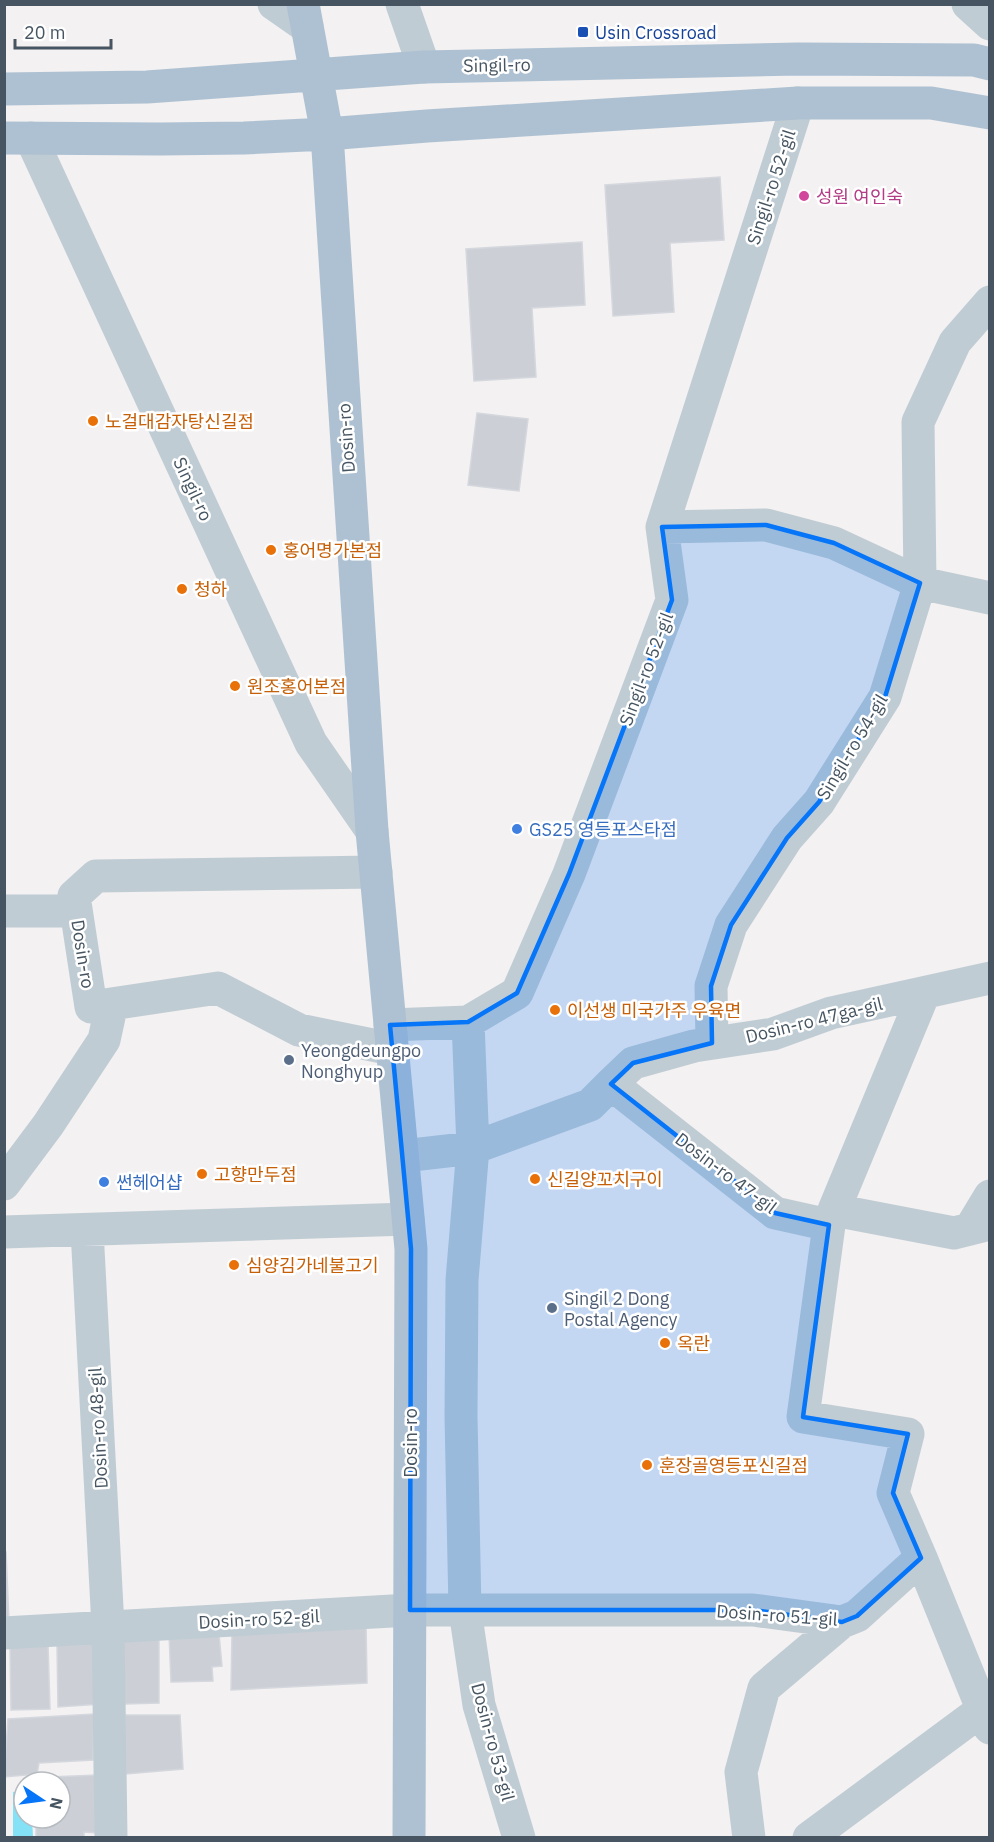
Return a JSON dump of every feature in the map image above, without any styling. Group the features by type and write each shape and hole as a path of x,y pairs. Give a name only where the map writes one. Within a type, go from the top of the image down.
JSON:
{"main road":[{"name":"Dosin-ro","path":"305,16 327,134 372,831 411,1249 409,1838"},
{"name":"Singil-ro","path":"4,89 147,87 424,66 798,58 984,58"},
{"path":"931,103 984,58"},
{"name":"Singil-ro","path":"18,138 160,139 327,134 798,103 931,103 990,113"}],"street":[{"path":"274,4 305,16"},
{"path":"402,4 424,66"},
{"path":"968,4 990,24"},
{"name":"Singil-ro 52-gil","path":"391,1037 468,1022 517,993 569,874 672,600 662,526 798,103"},
{"name":"Singil-ro","path":"18,138 311,743 372,831"},
{"name":"Singil-ro 54-gil","path":"712,1043 711,986 731,925 787,838 819,802 885,697 920,583 918,422 955,342 990,302"},
{"path":"662,526 766,525 834,543 920,583 990,598"},
{"name":"Dosin-ro","path":"376,872 96,876 74,896 91,1007 218,988 299,1030 391,1037"},
{"path":"4,911 76,911"},
{"name":"Dosin-ro 47ga-gil","path":"611,1084 633,1063 694,1046 773,1034 831,1012 990,978"},
{"path":"924,993 834,1210 954,1233 980,1227 990,1196"},
{"path":"4,1184 48,1125 104,1040 109,1017 106,1005"},
{"name":"Dosin-ro 53-gil","path":"468,1022 473,1148 462,1280 461,1416 465,1610 479,1705 519,1838"},
{"path":"403,1156 473,1148 590,1105 611,1084"},
{"name":"Dosin-ro 47-gil","path":"611,1084 775,1214 829,1225 803,1417 908,1434 893,1493 921,1558"},
{"path":"4,1232 408,1219"},
{"name":"Dosin-ro 48-gil","path":"87,1230 108,1627"},
{"path":"809,1838 986,1719 921,1558"},
{"name":"Dosin-ro 51-gil","path":"410,1610 753,1610 842,1622 857,1616 921,1558"},
{"name":"Dosin-ro 52-gil","path":"4,1633 410,1610"},
{"path":"748,1838 741,1772 764,1688 842,1622"},
{"path":"108,1627 111,1838"}],"highlighted area":[{"path":"766,525 834,543 920,583 885,697 819,802 787,838 731,925 711,986 712,1043 633,1063 611,1084 775,1213 829,1225 803,1417 908,1434 893,1493 921,1558 857,1616 842,1622 753,1610 410,1610 411,1249 390,1025 468,1022 517,993 569,874 672,600 662,527"}],"water":[{"path":"13,1830 33,1830 33,1837 13,1837"}],"building":[{"path":"720,177 724,240 670,243 674,312 613,316 605,185"},
{"path":"582,242 585,305 532,308 536,377 474,381 466,249"},
{"path":"477,413 528,419 519,491 468,485"},
{"path":"4,1552 6,1552 9,1622 4,1622"},
{"path":"366,1624 367,1683 231,1690 232,1633"},
{"path":"159,1633 159,1703 125,1704 121,1636"},
{"path":"169,1633 219,1634 222,1666 212,1667 213,1681 171,1682"},
{"path":"100,1637 101,1704 58,1707 57,1644"},
{"path":"10,1644 48,1644 50,1709 11,1710"},
{"path":"94,1714 93,1760 39,1763 38,1770 12,1770 12,1776 4,1777 8,1719"},
{"path":"125,1715 180,1715 183,1769 126,1774"},
{"path":"98,1775 98,1833 84,1832 84,1838 36,1838 36,1830 72,1830 72,1776"}],"place":[{"name":"Usin Crossroad","path":"583,32"},
{"name":"성원 여인숙","path":"804,196"},
{"name":"노걸대감자탕신길점","path":"93,421"},
{"name":"홍어명가본점","path":"271,550"},
{"name":"청하","path":"182,589"},
{"name":"원조홍어본점","path":"235,686"},
{"name":"GS25 영등포스타점","path":"517,829"},
{"name":"이선생 미국가주 우육면","path":"555,1010"},
{"name":"Yeongdeungpo Nonghyup","path":"289,1060"},
{"name":"고향만두점","path":"202,1174"},
{"name":"신길양꼬치구이","path":"535,1179"},
{"name":"썬헤어샵","path":"104,1182"},
{"name":"심양김가네불고기","path":"234,1265"},
{"name":"Singil 2 Dong Postal Agency","path":"552,1308"},
{"name":"옥란","path":"665,1343"},
{"name":"훈장골영등포신길점","path":"647,1465"}]}
